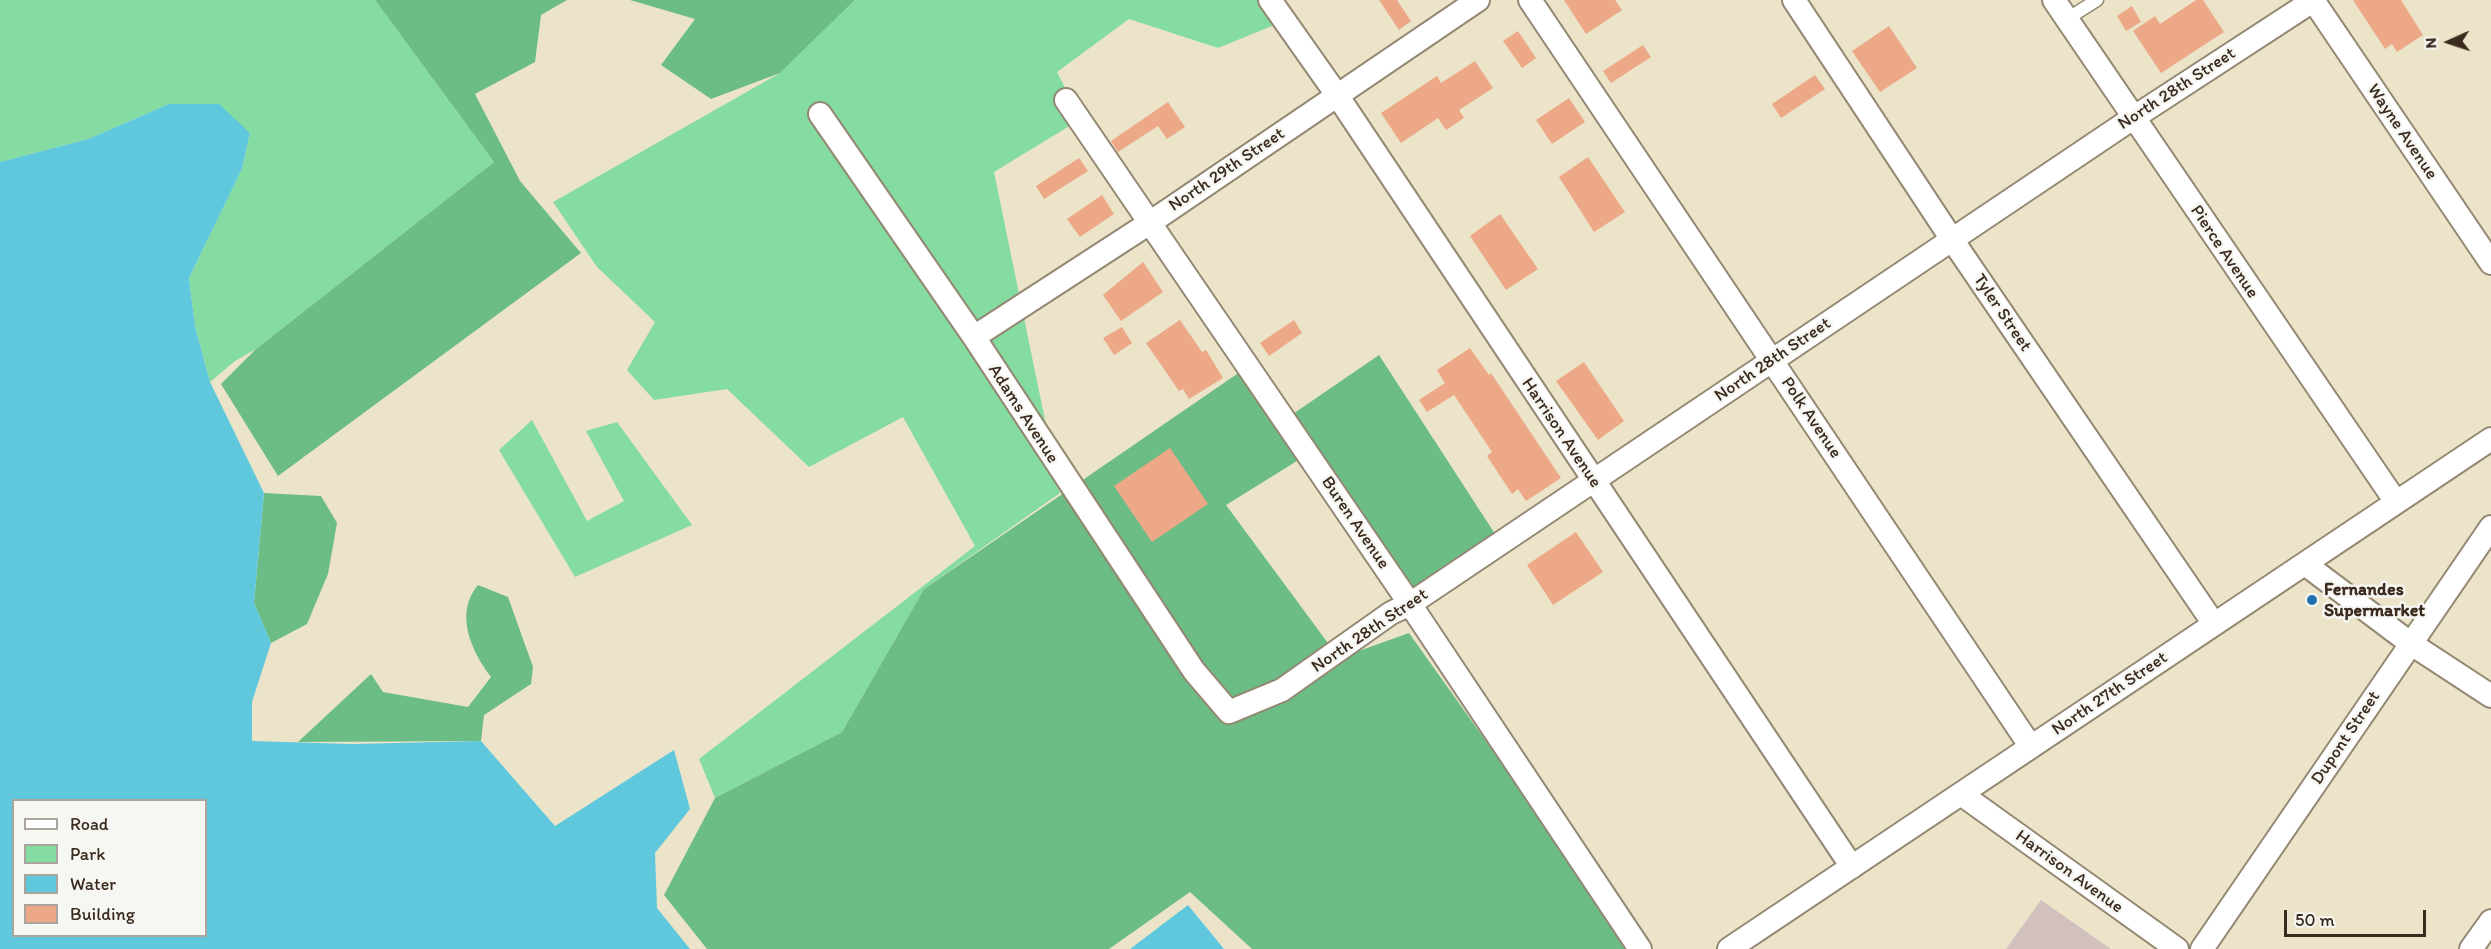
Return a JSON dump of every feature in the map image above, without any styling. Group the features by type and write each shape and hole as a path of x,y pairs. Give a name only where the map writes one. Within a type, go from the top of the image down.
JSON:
{"street":[{"name":"Harrison Avenue","path":"1270,0 1337,94 1852,867"},
{"name":"North 29th Street","path":"974,337 1151,222 1478,0"},
{"name":"Polk Avenue","path":"1530,0 2031,747"},
{"name":"Tyler Street","path":"1794,0 1953,241 2214,624"},
{"name":"Pierce Avenue","path":"2054,0 2396,502"},
{"name":"North 28th Street","path":"1229,712 1282,690 1391,613 1410,604 2133,118 2313,0"},
{"name":"Wayne Avenue","path":"2313,0 2491,263"},
{"name":"Buren Avenue","path":"1066,100 1410,604 1640,949"},
{"name":"Adams Avenue","path":"820,114 974,337 1194,671 1229,712"},
{"name":"North 27th Street","path":"1730,949 2491,439"},
{"name":"Dupont Street","path":"2202,949 2491,527"},
{"path":"2305,564 2410,644 2491,696"},
{"name":"Harrison Avenue","path":"1961,794 2177,949"},
{"path":"2470,949 2491,921"}],"lane":[{"path":"2067,19 2097,0"}],"shaded area":[{"path":"2041,900 2111,949 2006,949"}],"green space":[{"path":"0,0 375,0 494,162 256,349 235,361 210,382 195,326 189,278 242,169 250,133 169,104 88,139 0,162"},
{"path":"375,0 567,0 541,15 535,62 475,94 520,181 581,253 278,476 221,384 256,349 494,162"},
{"path":"630,0 855,0 780,73 711,99 661,65 695,19"},
{"path":"855,0 1270,0 1284,21 1218,48 1129,19 1057,72 1081,119 994,172 1060,493 924,589 842,732 715,798 699,759 975,546 903,417 809,467 727,389 654,400 627,370 655,322 597,267 553,202 780,73"},
{"path":"1379,355 1497,537 1410,596 1313,451 1226,505 1339,658 1409,633 1634,949 1252,949 1190,892 1109,949 707,949 664,895 715,798 842,732 924,589 1253,363 1290,416"},
{"path":"532,420 587,521 624,501 586,431 617,422 692,525 575,577 499,450"},
{"path":"264,493 321,496 337,523 328,574 307,624 271,643 254,603"},
{"path":"478,585 508,597 533,667 531,684 484,715 481,741 298,742 371,674 383,692 468,707 491,677 477,656 466,620 471,596"}],"water":[{"path":"169,104 219,104 250,133 242,169 189,278 195,326 210,382 264,493 254,603 271,643 252,702 252,741 352,744 481,741 555,826 674,750 690,809 655,853 657,908 690,949 0,949 0,162 88,139"},
{"path":"1188,905 1224,949 1130,949"}],"building":[{"path":"1379,0 1397,0 1411,21 1399,30"},
{"path":"1564,0 1615,0 1622,10 1586,34"},
{"path":"2196,0 2203,0 2224,32 2161,73 2133,31 2155,16 2160,24"},
{"path":"2353,0 2401,0 2423,35 2397,52 2392,44 2385,49"},
{"path":"2132,6 2141,22 2126,31 2117,16"},
{"path":"1889,26 1917,68 1880,92 1852,51"},
{"path":"1518,31 1536,58 1522,68 1503,41"},
{"path":"1643,45 1651,57 1611,83 1603,71"},
{"path":"1475,61 1493,88 1459,110 1464,118 1446,130 1438,118 1401,143 1381,113 1437,76 1441,83"},
{"path":"1815,75 1825,89 1781,118 1772,104"},
{"path":"1569,98 1585,122 1552,144 1536,120"},
{"path":"1168,102 1185,127 1167,139 1158,126 1118,152 1111,141"},
{"path":"1588,157 1625,212 1594,232 1559,177"},
{"path":"1079,158 1088,171 1044,199 1036,186"},
{"path":"1102,195 1114,214 1080,237 1067,219"},
{"path":"1500,214 1538,269 1506,290 1470,236"},
{"path":"1143,262 1163,292 1121,321 1103,295"},
{"path":"1180,320 1202,352 1206,350 1223,378 1189,399 1183,389 1179,391 1146,343"},
{"path":"1294,320 1302,333 1269,356 1260,343"},
{"path":"1122,327 1132,343 1114,355 1103,338"},
{"path":"1470,348 1489,375 1491,373 1561,478 1526,501 1518,489 1512,494 1487,456 1492,452 1454,395 1427,412 1419,400 1445,383 1437,370"},
{"path":"1584,362 1624,421 1598,440 1556,381"},
{"path":"1170,448 1208,504 1152,542 1114,486"},
{"path":"1576,532 1603,572 1553,605 1527,565"}],"place":[{"name":"Fernandes Supermarket","path":"2312,600"}]}
